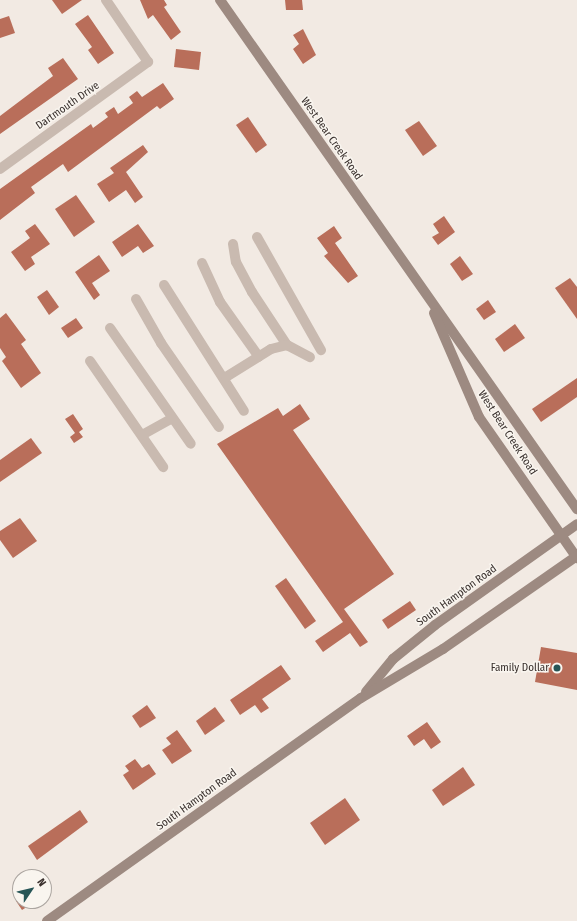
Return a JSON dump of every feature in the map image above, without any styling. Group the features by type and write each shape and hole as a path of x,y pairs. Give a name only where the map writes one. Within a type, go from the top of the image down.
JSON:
{"main road":[{"name":"West Bear Creek Road","path":"220,0 577,509"},
{"name":"West Bear Creek Road","path":"424,291 479,417 577,557"},
{"name":"South Hampton Road","path":"360,698 393,660 435,625 577,524"},
{"name":"South Hampton Road","path":"47,921 360,698 443,649 577,557"}],"street":[{"name":"Dartmouth Drive","path":"0,169 148,62 106,0"},
{"path":"257,237 321,350"},
{"path":"233,244 236,262 252,292 287,345 310,357"},
{"path":"202,263 220,302 259,357"},
{"path":"164,285 226,377 244,411"},
{"path":"136,299 161,343 219,427"},
{"path":"110,328 171,419 191,444"},
{"path":"226,377 259,357 287,345"},
{"path":"90,361 142,434 163,467"},
{"path":"142,434 171,419"}],"building":[{"path":"52,0 82,0 62,14"},
{"path":"140,0 164,0 167,5 164,7 181,32 171,40 153,15 148,19"},
{"path":"285,0 302,0 303,10 286,10"},
{"path":"88,15 114,53 98,64 88,50 92,47 75,24"},
{"path":"9,16 15,33 0,38 0,19"},
{"path":"303,29 316,55 303,64 293,49 299,44 293,35"},
{"path":"176,49 201,52 199,70 174,67"},
{"path":"63,58 78,79 0,134 0,116 53,76 48,68"},
{"path":"163,83 174,99 160,109 157,106 68,172 63,164 31,187 35,193 0,220 0,189 91,124 93,128 108,117 105,113 114,107 118,114 133,103 129,97 137,91 142,97"},
{"path":"248,117 267,145 256,153 236,125"},
{"path":"419,121 437,146 423,156 405,130"},
{"path":"143,145 148,152 126,172 143,197 135,203 126,190 109,202 97,184 114,173 110,168"},
{"path":"76,195 95,222 74,237 55,209"},
{"path":"444,216 455,232 438,245 432,237 439,233 433,224"},
{"path":"35,224 50,244 31,257 35,264 25,271 11,252 30,238 25,231"},
{"path":"138,224 154,246 143,253 138,246 122,257 112,242"},
{"path":"334,226 342,238 335,243 358,276 348,283 324,256 328,253 317,238"},
{"path":"99,255 110,271 92,283 100,295 94,300 75,272"},
{"path":"460,256 473,274 462,281 450,264"},
{"path":"570,278 577,287 577,319 555,288"},
{"path":"47,290 59,307 49,315 37,297"},
{"path":"488,300 496,312 484,320 476,309"},
{"path":"6,313 26,340 21,344 41,373 21,388 2,361 6,357 0,348 0,318"},
{"path":"76,318 83,328 68,338 61,328"},
{"path":"515,324 525,338 504,352 495,339"},
{"path":"577,378 577,397 541,422 532,409"},
{"path":"300,404 310,419 293,430 394,574 344,609 368,642 360,647 350,633 323,652 315,641 343,622 217,444 278,408 283,416"},
{"path":"73,414 83,429 79,432 83,437 74,443 70,437 75,433 65,419"},
{"path":"31,438 42,453 0,482 0,460"},
{"path":"20,518 37,541 13,558 0,540 0,531"},
{"path":"286,578 316,621 305,629 275,586"},
{"path":"410,601 416,610 388,629 382,620"},
{"name":"Family Dollar","path":"541,647 577,653 577,690 535,682"},
{"path":"281,665 291,679 262,699 269,708 261,713 255,705 240,715 230,700"},
{"path":"147,705 156,718 140,728 132,716"},
{"path":"215,707 225,721 205,735 196,721"},
{"path":"427,722 441,742 431,749 424,739 414,746 407,736"},
{"path":"177,730 192,751 172,764 162,750 171,744 166,738"},
{"path":"135,759 142,768 149,764 156,774 133,790 123,775 129,771 125,766"},
{"path":"463,767 475,785 443,806 432,790"},
{"path":"345,798 360,820 325,845 310,823"},
{"path":"80,810 88,822 37,860 28,846"}],"place":[{"name":"Family Dollar","path":"557,668"}]}
